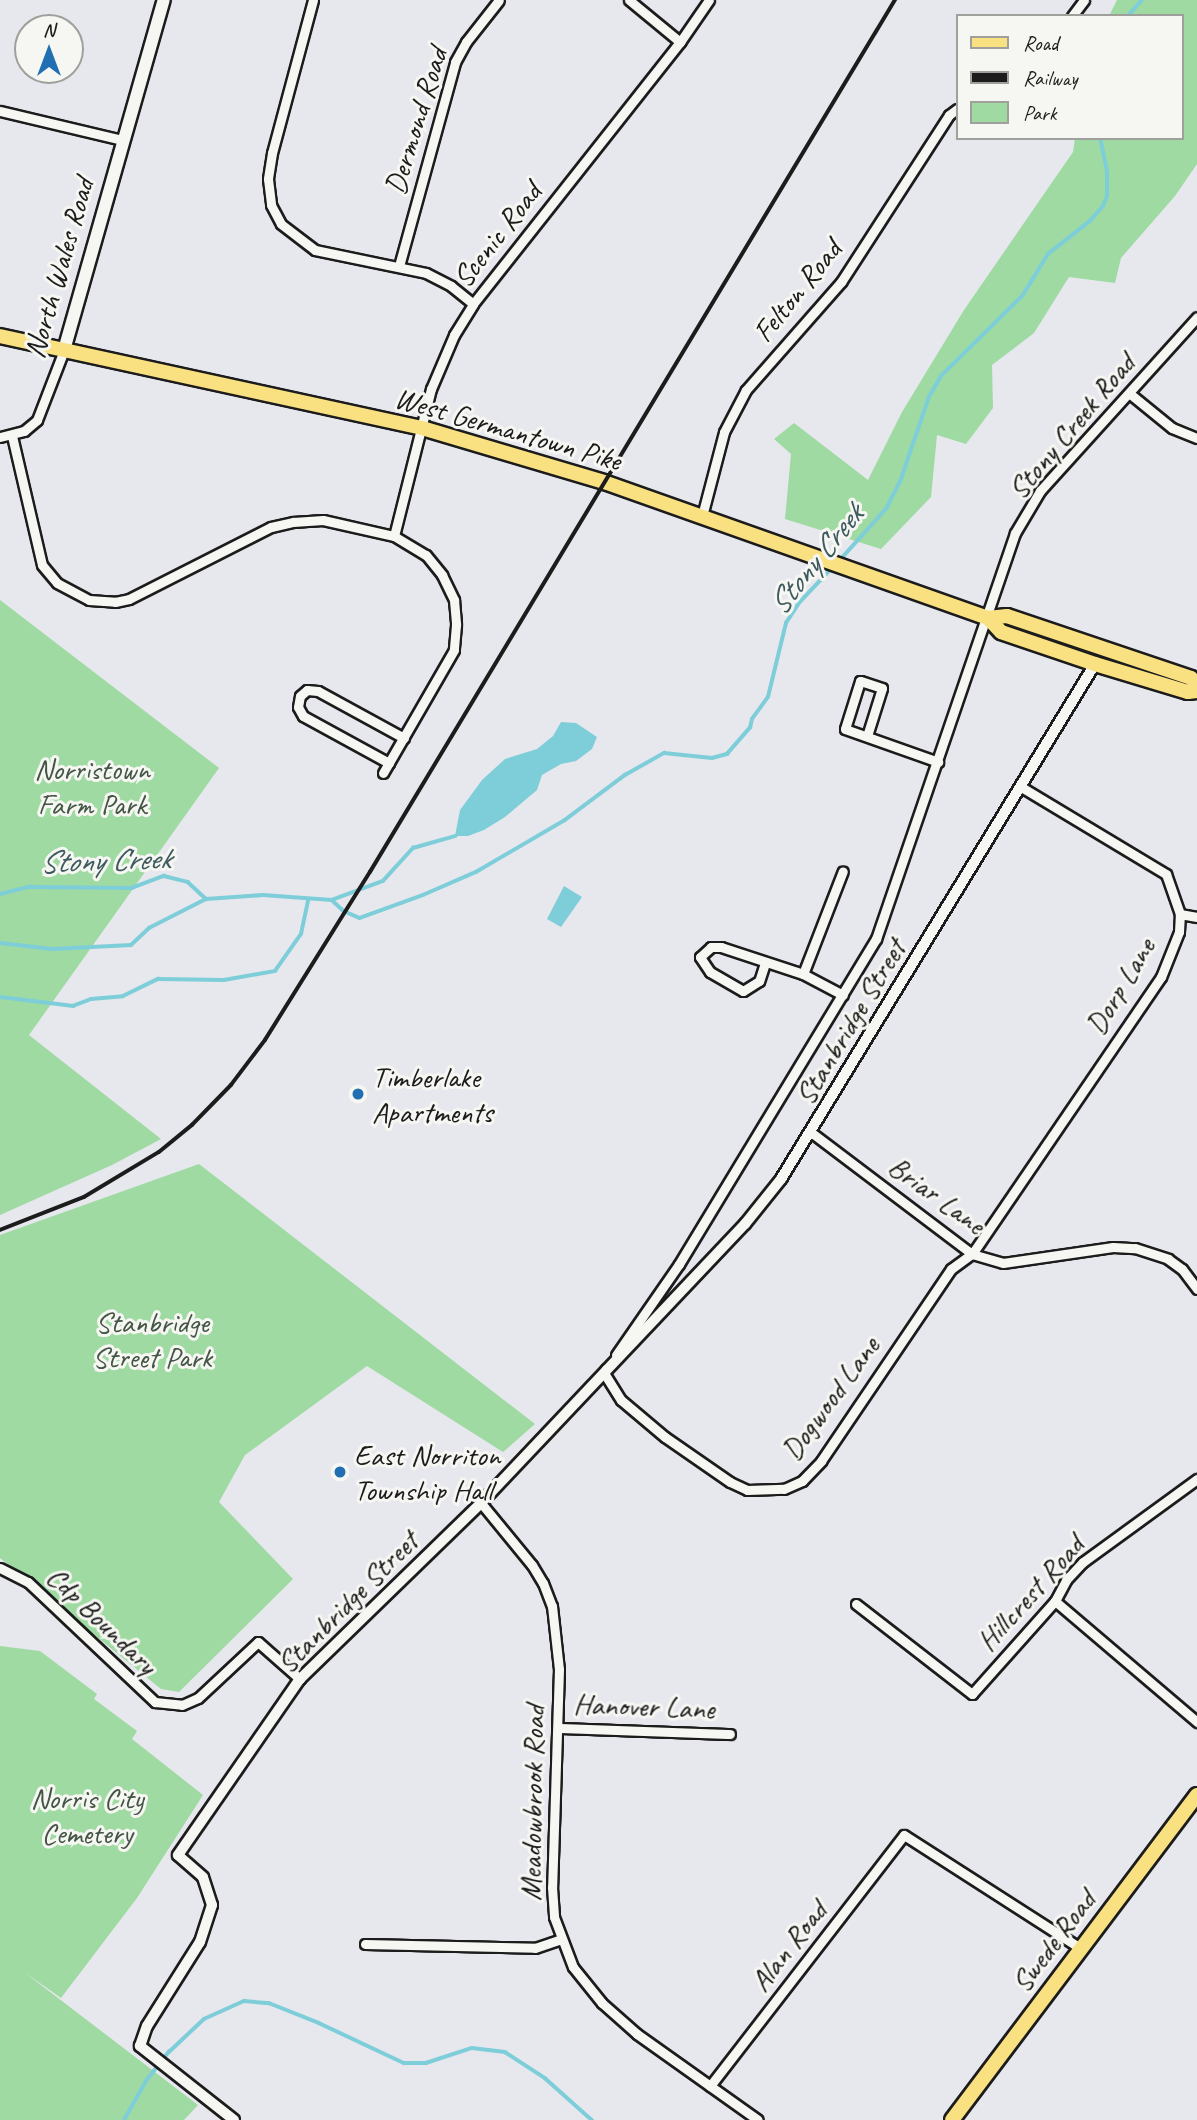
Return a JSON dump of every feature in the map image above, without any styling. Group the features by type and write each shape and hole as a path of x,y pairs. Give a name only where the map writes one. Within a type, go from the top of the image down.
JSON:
{"main road":[{"name":"North Wales Road","path":"64,351 164,0"},
{"name":"West Germantown Pike","path":"0,336 422,428 604,482 988,618 1007,616 1191,678 1197,685"},
{"name":"West Germantown Pike","path":"988,618 1002,632 1095,664 1188,692 1197,691"},
{"name":"Swede Road","path":"953,2120 1197,1795"}],"street":[{"path":"313,0 272,153 268,179 271,205 281,224 315,250 426,273 451,286 473,304"},
{"name":"Dermond Road","path":"399,266 455,62 466,41 499,0"},
{"path":"629,0 680,42"},
{"name":"Scenic Road","path":"394,536 439,365 473,304 680,42 709,0"},
{"name":"Felton Road","path":"702,516 724,432 746,390 841,282 949,116 956,110"},
{"path":"0,111 122,140"},
{"name":"Stony Creek Road","path":"988,618 1016,533 1040,491 1197,317"},
{"name":"North Wales Road","path":"12,436 37,420 64,351"},
{"path":"1129,393 1171,428 1197,438"},
{"path":"0,437 12,436 42,565 57,583 78,597 115,602 129,599 281,524 323,520 394,536 426,555 442,575 456,609 456,637 450,661 383,773"},
{"name":"Stanbridge Street","path":"604,1373 679,1264 876,939 988,618"},
{"name":"Stanbridge Street","path":"234,2120 147,2055 140,2046 147,2026 200,1942 212,1905 203,1877 178,1855 300,1679 481,1503 745,1224 812,1133 1095,664"},
{"path":"867,736 882,688 860,681 845,729 938,762"},
{"path":"390,762 303,716 298,707 300,696 307,690 318,691 404,738"},
{"name":"Dorp Lane","path":"972,1254 1161,977 1179,932 1180,914 1166,874 1021,787"},
{"path":"803,974 843,871"},
{"path":"1180,914 1197,917"},
{"path":"765,963 759,981 743,991 710,972 700,957 711,947 721,947 803,974 843,995"},
{"name":"Briar Lane","path":"812,1133 972,1254 1003,1263 1113,1247 1135,1248 1168,1259 1182,1269 1197,1289"},
{"name":"Dogwood Lane","path":"604,1373 621,1400 637,1414 730,1482 747,1490 784,1489 802,1481 821,1461 951,1269 972,1254"},
{"name":"Hillcrest Road","path":"856,1604 972,1694 1055,1601 1066,1580 1083,1562 1197,1479"},
{"name":"Meadowbrook Road","path":"481,1503 532,1565 552,1606 559,1669 552,1887 554,1917 573,1967 602,2003 637,2034 758,2120"},
{"name":"Cdp Boundary","path":"0,1568 28,1582 155,1702 182,1705 198,1698 258,1642 300,1679"},
{"path":"1055,1601 1197,1722"},
{"name":"Hanover Lane","path":"558,1728 730,1734"},
{"name":"Alan Road","path":"710,2086 904,1835 1080,1948"},
{"path":"365,1944 535,1948 561,1939"}],"green space":[{"path":"1117,0 1197,0 1197,164 1175,196 1121,258 1115,283 1069,277 1034,333 992,365 993,408 966,444 937,435 931,497 881,549 785,519 791,454 774,439 794,423 868,480 902,412 964,310 1073,152 1075,140 1183,140 1183,14 1110,14"},
{"name":"Norristown Farm Park","path":"0,600 219,768 29,1035 161,1139 112,1165 0,1215"},
{"name":"Stanbridge Street Park","path":"199,1164 535,1424 503,1452 367,1366 245,1455 219,1502 293,1579 179,1692 161,1689 0,1558 0,1235"},
{"name":"Norris City Cemetery","path":"0,1646 40,1651 97,1694 94,1699 137,1731 132,1739 203,1795 137,1898 61,1998 24,1972 198,2105 184,2120 0,2120"}],"water":[{"path":"561,722 576,723 597,737 592,749 576,761 561,764 542,775 537,790 505,817 484,830 468,836 455,836 460,810 482,780 505,759 537,749 553,736"},
{"path":"564,886 582,897 561,927 547,919"}],"waterway":[{"name":"Stony Creek","path":"1130,14 1142,0"},
{"name":"Stony Creek","path":"840,560 886,509 900,482 929,397 941,376 1023,295 1048,254 1090,221 1103,206 1107,196 1107,171 1100,140"},
{"name":"Stony Creek","path":"0,894 29,887 132,888 164,876 188,882 206,899 263,895 332,900 344,911 360,918 423,895 476,872 565,820 625,775 664,753 712,758 727,754 750,728 752,719 768,697 786,623 799,603 832,568"},
{"name":"Stony Creek","path":"332,900 383,881 413,848 455,836"},
{"name":"Stony Creek","path":"0,943 52,949 131,945 149,928 206,899"},
{"name":"Stony Creek","path":"0,997 73,1006 91,999 123,996 158,979 224,980 275,971 301,934 308,900"},
{"path":"124,2120 146,2081 169,2052 204,2019 244,2001 269,2003 404,2063 426,2063 472,2048 505,2052 545,2078 592,2120"}],"railway":[{"path":"0,1230 84,1197 159,1152 192,1125 231,1085 265,1040 370,872 895,0"}],"place":[{"name":"Timberlake Apartments","path":"358,1094"},
{"name":"East Norriton Township Hall","path":"340,1472"}]}
